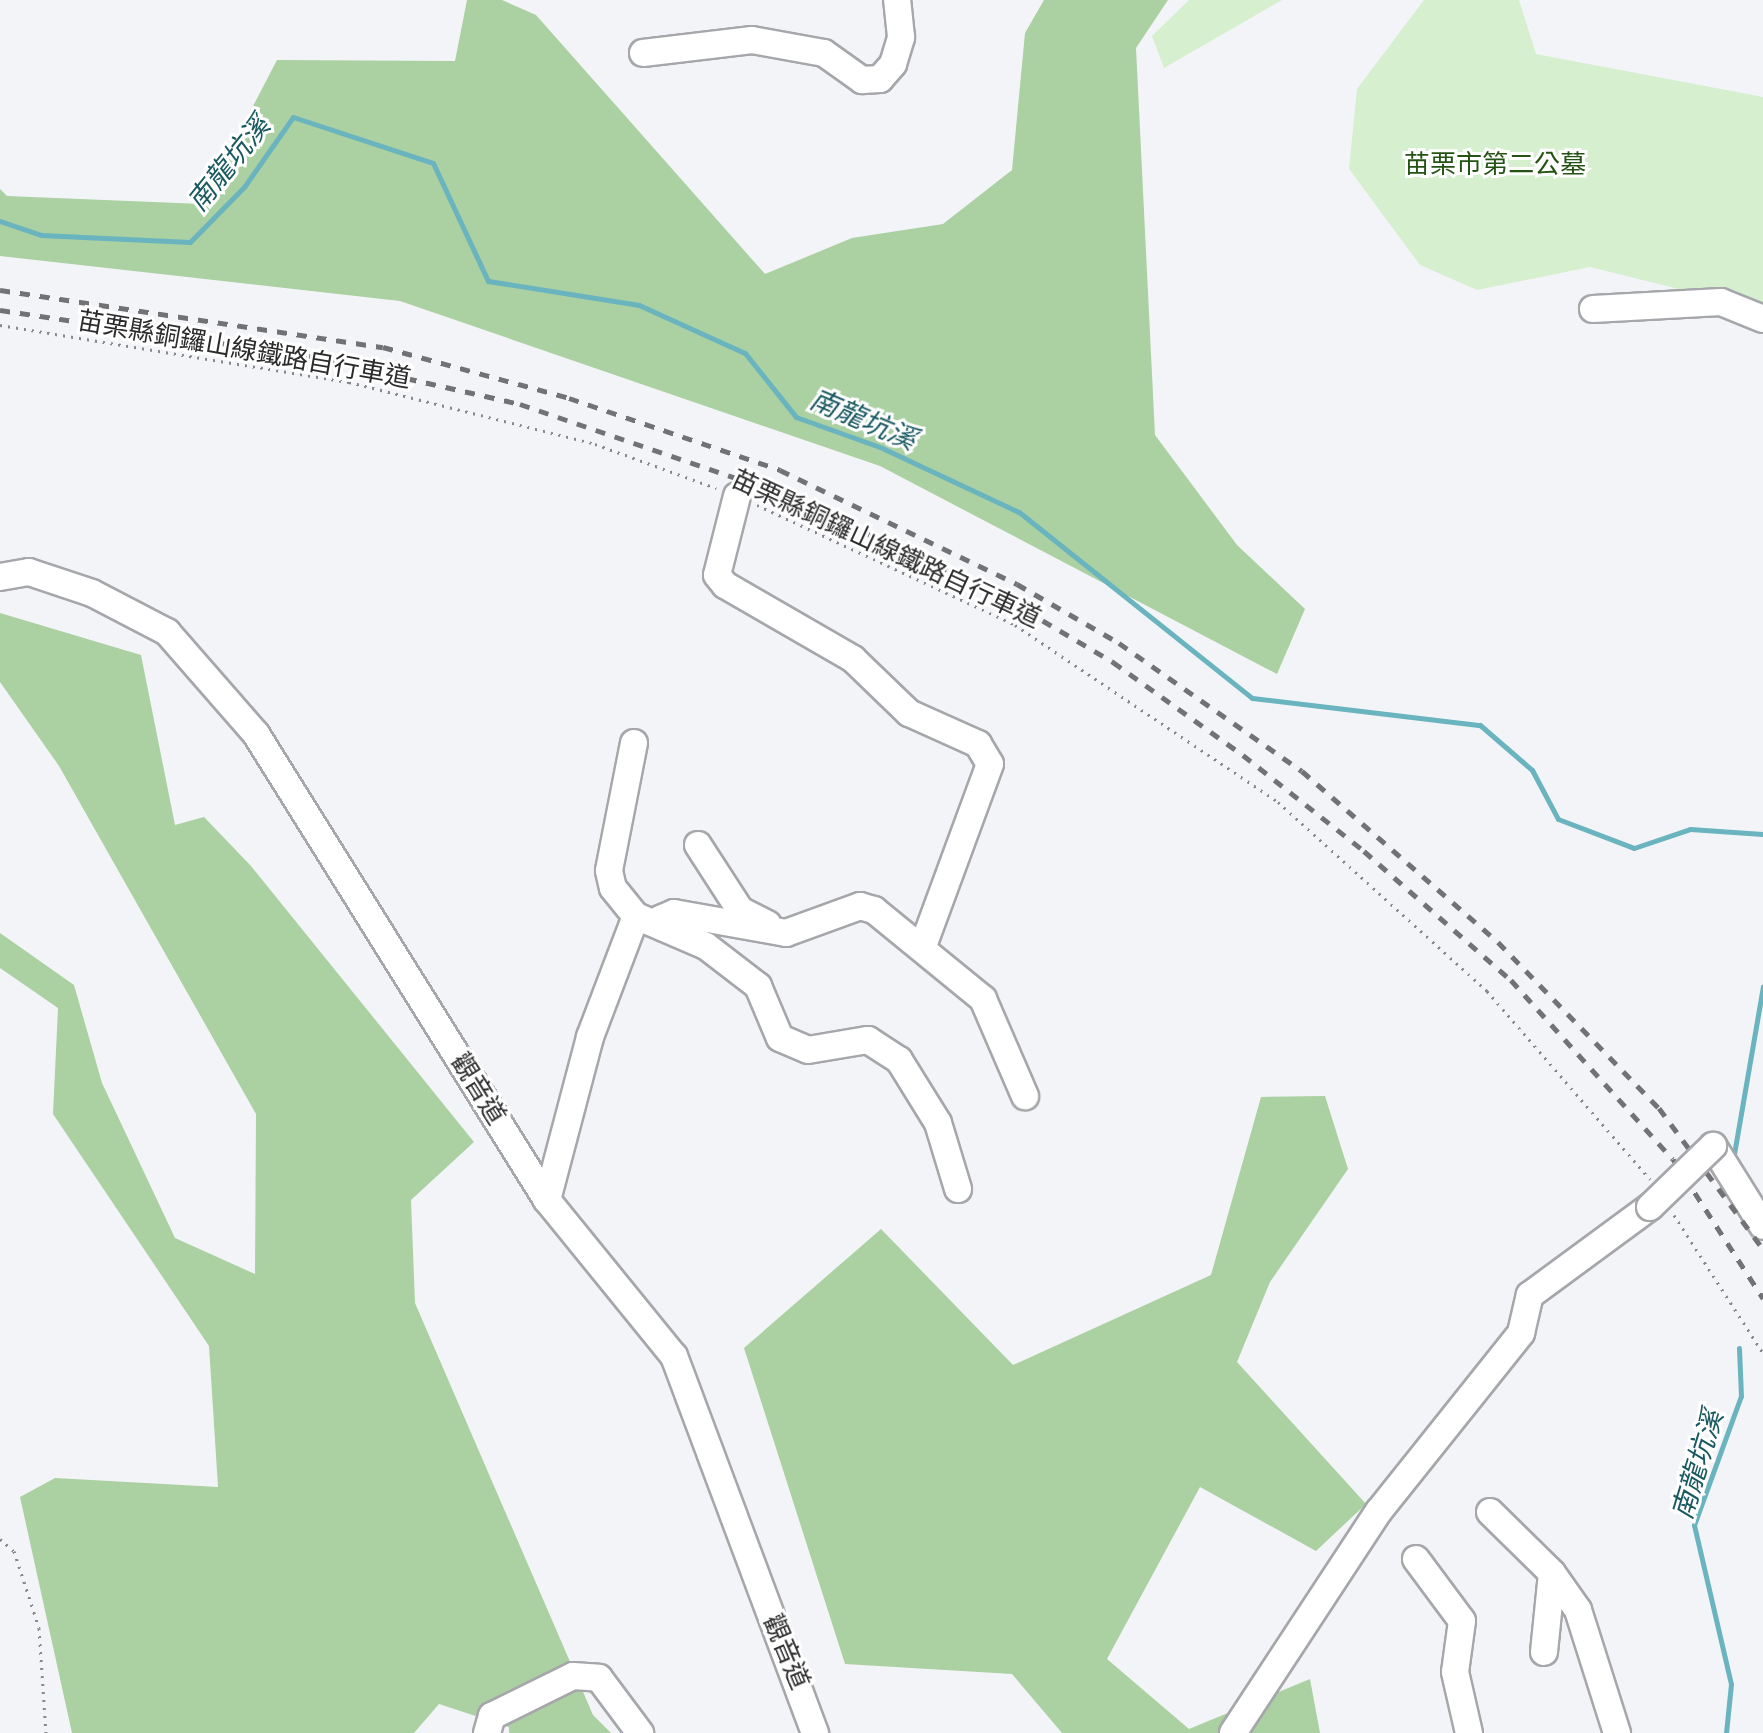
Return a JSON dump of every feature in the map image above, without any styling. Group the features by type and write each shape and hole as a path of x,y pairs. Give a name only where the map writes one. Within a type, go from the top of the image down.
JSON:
{"street":[{"path":"643,53 752,40 824,53 862,80 880,79 893,64 901,37 897,0"},
{"path":"1593,309 1721,302 1763,319"},
{"path":"737,496 717,575 725,585 853,659 909,713 978,744 990,764 923,946"},
{"name":"觀音道","path":"0,577 29,572 92,593 167,632 256,734 547,1200 674,1356 815,1733"},
{"path":"634,743 609,871 613,888 645,919 706,946 758,986 780,1038 808,1050 868,1040 899,1060 938,1123 958,1189"},
{"path":"698,845 740,910 786,933"},
{"path":"645,919 674,913 786,933 860,906 923,946 983,999 1025,1096"},
{"path":"547,1200 590,1037 645,919"},
{"path":"1233,1733 1379,1511 1521,1333 1530,1295 1658,1201 1713,1146 1763,1226"},
{"path":"1490,1512 1552,1573 1578,1610 1614,1732"},
{"path":"1416,1559 1462,1621 1455,1672 1469,1733"},
{"path":"1544,1652 1552,1573"},
{"path":"487,1733 492,1716 573,1676 599,1678 640,1733"}],"path":[{"name":"苗栗縣銅鑼山線鐵路自行車道","path":"0,325 349,382 595,444 737,496 1015,625 1278,802 1487,991 1658,1201 1763,1353"},
{"path":"0,1539 14,1551 39,1628 46,1733"}],"green space":[{"path":"467,0 502,0 536,15 765,274 852,238 943,224 1012,170 1025,33 1044,0 1168,0 1136,48 1155,435 1237,545 1305,609 1277,674 880,466 400,301 0,256 0,189 7,196 202,204 277,60 455,61"},
{"path":"1189,0 1282,0 1164,68 1152,36"},
{"name":"苗栗市第二公墓","path":"1424,0 1519,0 1536,54 1763,97 1763,310 1590,267 1477,290 1420,265 1349,169 1357,89"},
{"path":"0,613 141,655 175,825 204,817 251,866 474,1142 411,1200 415,1303 593,1715 611,1733 509,1733 509,1727 439,1704 414,1733 72,1733 20,1497 55,1478 218,1487 209,1346 53,1114 58,1008 0,968 0,933 74,985 102,1083 175,1238 255,1274 256,1114 59,766 0,682"},
{"path":"1325,1096 1348,1169 1270,1282 1237,1362 1366,1504 1316,1551 1200,1487 1107,1659 1189,1729 1310,1679 1320,1733 1062,1733 1012,1674 845,1664 744,1348 881,1229 1013,1365 1211,1275 1261,1097"}],"waterway":[{"name":"南龍坑溪","path":"0,221 41,235 190,242 244,187 293,117 433,163 488,281 639,305 745,353 796,417 880,447 1019,512 1252,698 1480,725 1532,770 1558,819 1634,848 1690,829 1763,834"},
{"name":"南龍坑溪","path":"1734,1154 1763,986"},
{"name":"南龍坑溪","path":"1726,1733 1731,1684 1694,1525 1741,1396 1739,1348"}],"railway":[{"path":"0,290 383,347 569,398 780,470 1017,584 1119,643 1302,771 1498,942 1659,1108 1763,1249"},
{"path":"0,310 309,356 520,404 774,491 991,590 1113,662 1243,755 1364,851 1511,980 1673,1159 1763,1298"}]}
